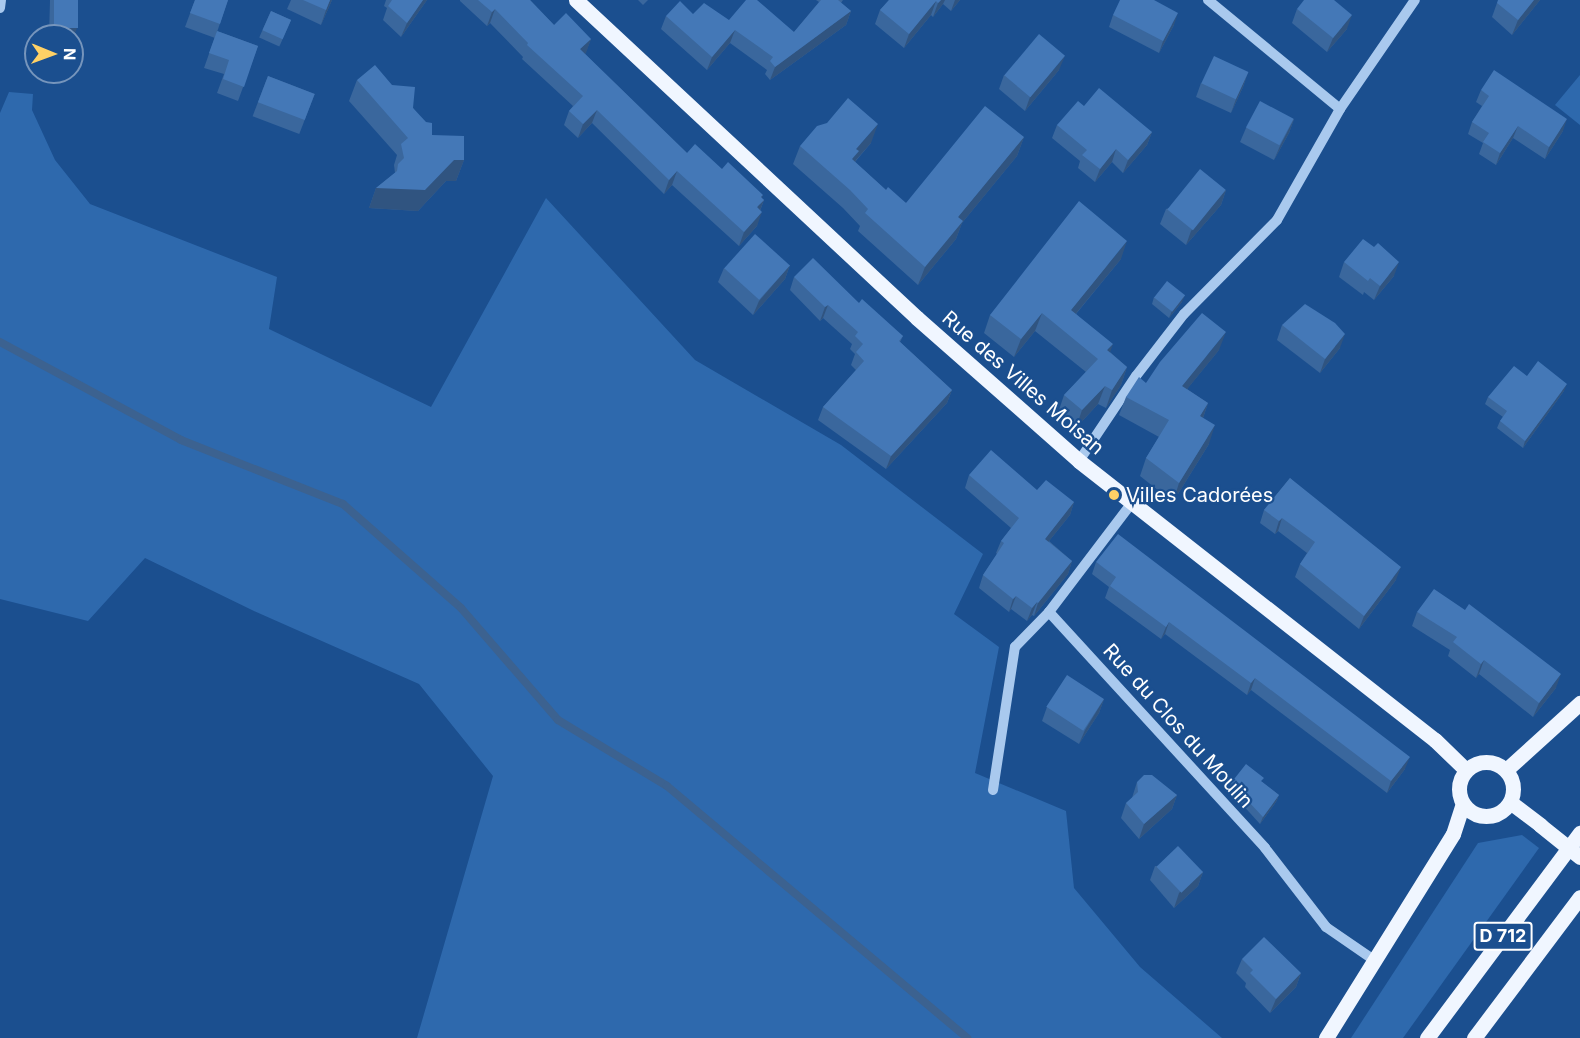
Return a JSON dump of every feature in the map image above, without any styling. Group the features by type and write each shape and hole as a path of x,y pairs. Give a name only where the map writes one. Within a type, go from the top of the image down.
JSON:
{"main road":[{"name":"Rue des Villes Moisan","path":"576,0 917,318 1079,461 1435,740 1467,770"},
{"path":"1506,770 1580,703"},
{"path":"1326,1038 1454,834 1463,804 1459,786 1467,770 1482,762 1491,762 1506,770 1513,786 1510,802 1496,814 1487,816 1470,811 1463,804"},
{"path":"1510,802 1580,857"},
{"name":"D 712","path":"1427,1038 1580,833"},
{"name":"D 712","path":"1474,1038 1580,897"}],"street":[{"path":"0,8 1,0"},
{"path":"1208,0 1340,110"},
{"path":"1079,461 1136,376 1184,314 1277,220 1340,110 1415,0"},
{"path":"993,790 1015,647 1049,612 1131,504"},
{"name":"Rue du Clos du Moulin","path":"1049,612 1265,848 1326,927 1374,960"}],"shaded area":[{"path":"1580,75 1580,125 1555,105"},
{"path":"9,92 33,94 32,110 55,160 90,204 277,277 269,329 431,407 546,198 695,360 841,445 983,554 954,614 999,647 975,773 1066,811 1074,888 1140,967 1222,1038 417,1038 493,776 419,684 254,611 145,558 88,621 0,599 0,113"},
{"path":"1522,835 1539,848 1403,1038 1351,1038 1478,843"}],"building":[{"path":"54,0 78,0 78,24 54,24"},
{"path":"195,0 228,0 220,24 190,13"},
{"path":"303,0 330,0 326,10"},
{"path":"392,0 423,0 407,23 388,6"},
{"path":"478,0 530,0 554,25 566,13 591,39 580,49 687,153 695,144 722,169 728,162 763,195 761,197 764,200 757,207 762,212 744,232 677,171 669,180 597,110 583,124 569,111 583,96 527,45 528,43 495,9 492,12"},
{"path":"746,0 757,0 794,32 821,0 838,0 851,11 775,67 770,61 773,57 735,30 712,57 666,16 680,1 693,14 704,3 729,20"},
{"path":"889,0 941,0 938,3 936,1 909,34 880,10"},
{"path":"1120,0 1154,0 1178,13 1163,41 1113,15"},
{"path":"1304,0 1334,0 1352,15 1333,38 1297,9"},
{"path":"1498,0 1534,0 1518,20 1497,3"},
{"path":"271,11 291,20 283,39 262,30"},
{"path":"217,31 258,46 244,87 223,79 229,60 209,53"},
{"path":"1039,34 1065,56 1030,97 1004,75"},
{"path":"1214,56 1248,72 1236,99 1201,83"},
{"path":"375,65 392,85 415,87 413,108 426,122 432,123 432,135 464,136 464,160 454,160 425,190 376,188 397,171 398,164 404,158 401,144 408,138 357,80"},
{"path":"1494,70 1567,119 1549,147 1518,126 1500,153 1483,142 1489,133 1472,122 1489,96 1481,90"},
{"path":"268,76 315,94 305,120 258,102"},
{"path":"1099,88 1152,132 1128,160 1116,149 1100,169 1082,155 1087,150 1057,125 1078,101 1084,106"},
{"path":"848,98 878,124 856,149 859,151 852,159 886,190 888,187 906,203 985,106 1024,137 958,217 963,221 925,267 865,213 868,209 850,190 800,146 817,126 827,123"},
{"path":"1260,101 1294,119 1279,145 1246,127"},
{"path":"1200,169 1226,190 1193,230 1167,209"},
{"path":"1079,201 1127,241 1071,310 1113,344 1107,350 1127,367 1112,390 1105,386 1082,410 1064,395 1098,359 1042,313 1021,339 990,315"},
{"path":"755,234 790,265 759,300 724,268"},
{"path":"1363,239 1374,247 1378,243 1399,262 1380,286 1370,278 1368,281 1344,262"},
{"path":"813,258 859,303 862,299 903,336 899,341 952,390 891,456 823,407 864,361 856,352 863,344 855,336 858,332 828,305 825,307 794,277"},
{"path":"1167,281 1185,295 1172,312 1154,298"},
{"path":"1305,304 1335,323 1345,334 1325,359 1282,325"},
{"path":"1202,313 1226,332 1182,386 1208,403 1200,416 1215,425 1179,483 1146,458 1169,420 1126,397 1139,377 1146,383 1160,362"},
{"path":"1538,361 1567,384 1525,441 1500,421 1507,411 1488,397 1514,366 1527,376"},
{"path":"991,450 1037,490 1046,480 1074,502 1045,539 1072,561 1032,608 1016,596 1013,599 983,575 1004,543 1001,541 1019,518 969,475"},
{"path":"1290,478 1401,567 1364,616 1300,564 1315,542 1282,518 1279,521 1264,510"},
{"path":"1118,534 1410,757 1391,781 1255,678 1251,683 1169,622 1166,627 1110,586 1116,577 1096,562"},
{"path":"1434,589 1465,610 1469,604 1561,674 1539,703 1484,660 1481,664 1453,642 1457,637 1417,612"},
{"path":"1067,675 1104,699 1083,731 1046,707"},
{"path":"1246,764 1264,778 1261,781 1279,795 1263,817 1231,783"},
{"path":"1144,775 1152,775 1177,795 1144,824 1126,803 1138,792 1137,782"},
{"path":"1178,846 1203,872 1181,893 1156,867"},
{"path":"1264,937 1301,973 1276,999 1250,973 1253,970 1242,959"}],"waterway":[{"path":"0,342 181,440 343,504 461,608 558,720 667,786 967,1038"}],"place":[{"name":"Villes Cadorées","path":"1114,495"}]}
